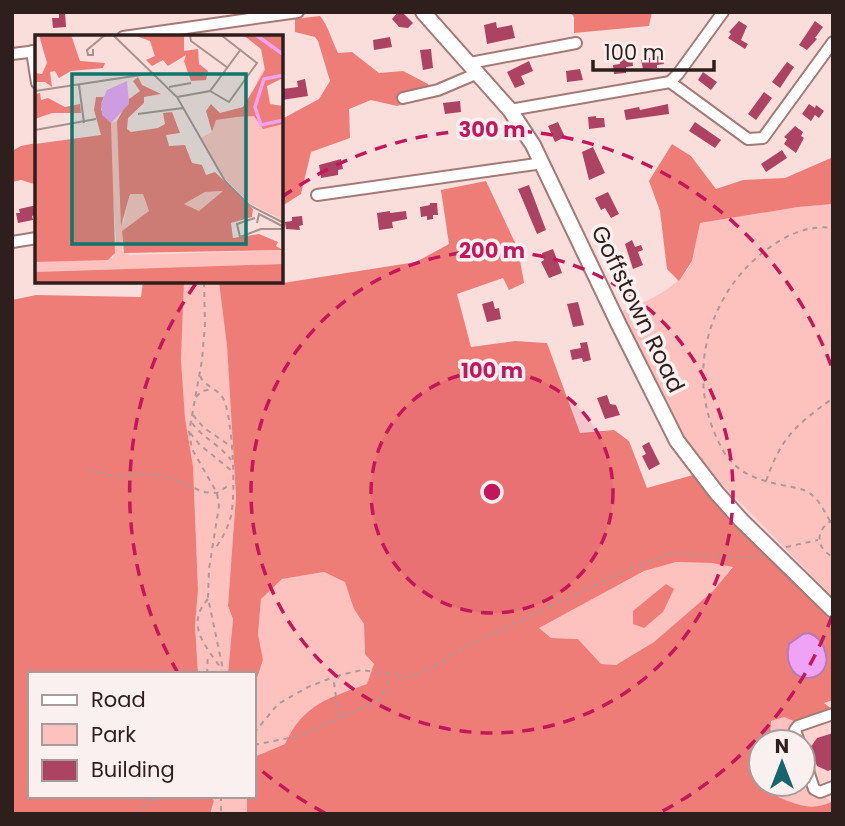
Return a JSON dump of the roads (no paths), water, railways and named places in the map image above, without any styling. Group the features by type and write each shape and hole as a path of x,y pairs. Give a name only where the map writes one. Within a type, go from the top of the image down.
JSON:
{"main road":[{"name":"Goffstown Road","path":"423,12 510,110 543,163 677,441 716,492 833,610"}],"street":[{"path":"137,35 298,12"},
{"path":"510,110 670,82 723,12"},
{"path":"670,82 748,139 759,139 763,138 833,42"},
{"path":"403,98 438,90 474,68 576,43"},
{"path":"12,54 34,51"},
{"path":"317,195 543,163"},
{"path":"12,242 35,238"},
{"path":"796,728 833,714"}]}
